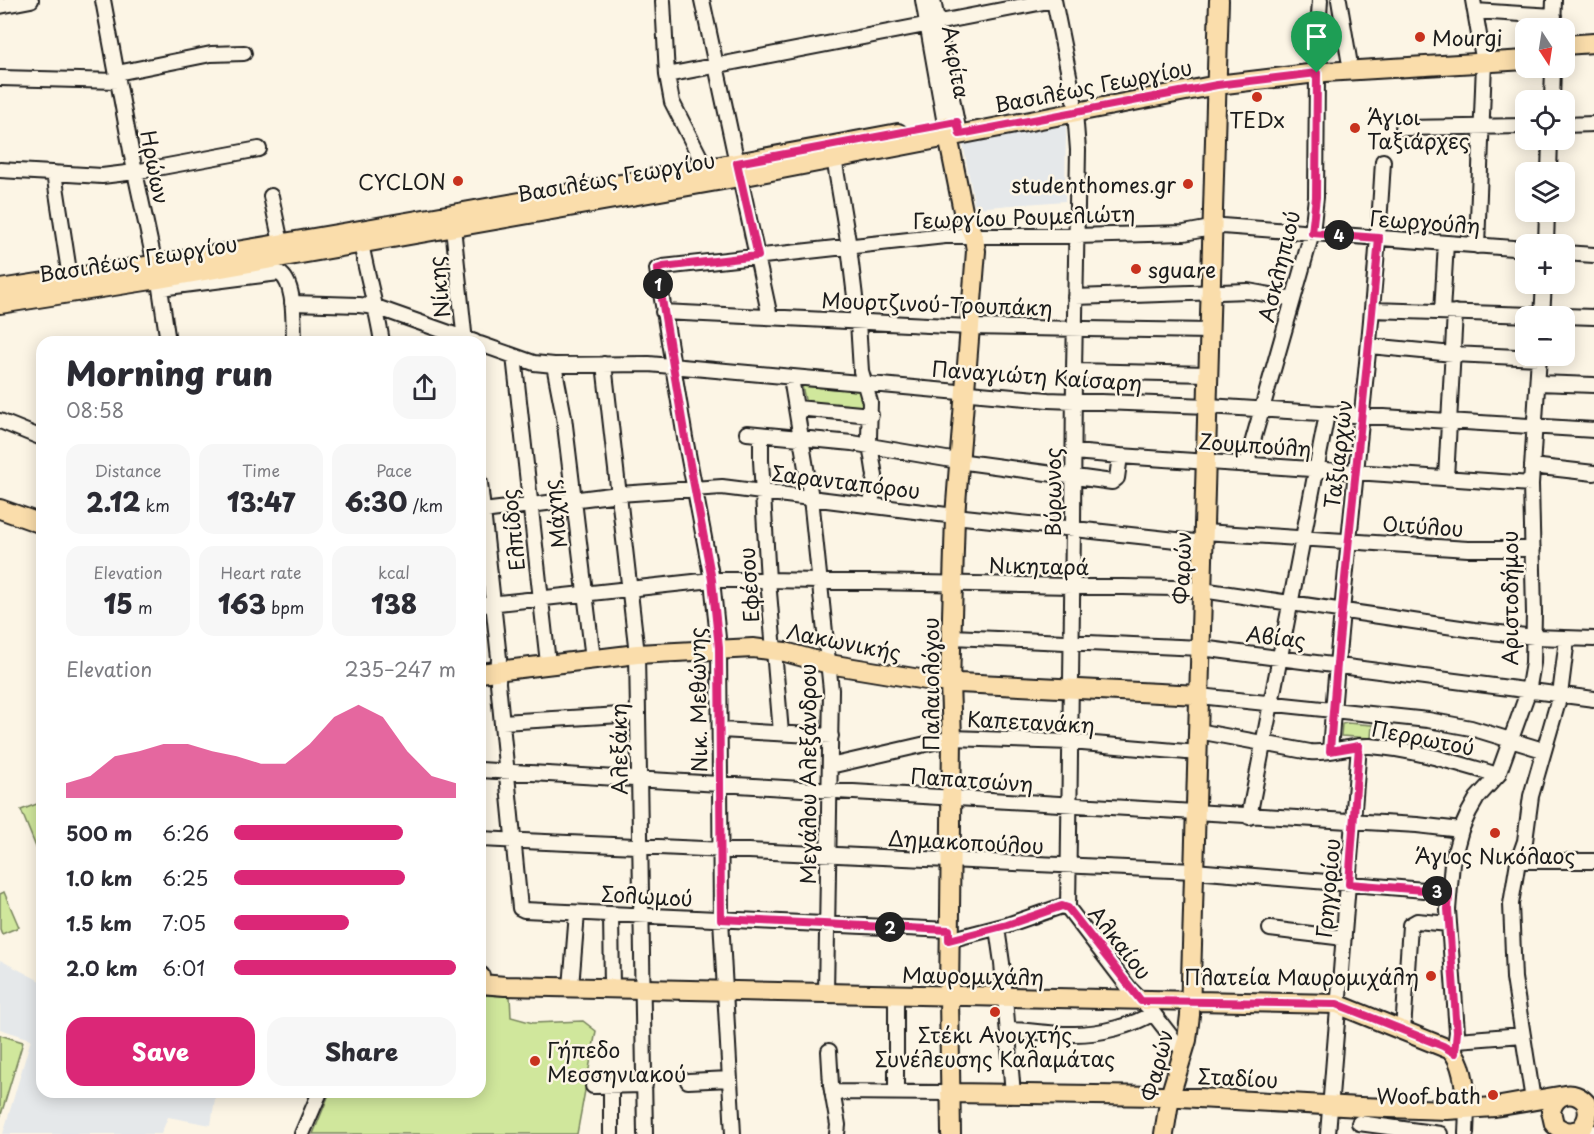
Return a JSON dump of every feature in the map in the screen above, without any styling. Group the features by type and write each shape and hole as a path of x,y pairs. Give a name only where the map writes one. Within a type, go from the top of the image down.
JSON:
{"main road":[{"name":"Φαρών","path":"1164,1134 1170,1096 1184,1051 1191,1001 1219,0"},
{"path":"1575,44 1594,43"},
{"name":"Βασιλέως Γεωργίου","path":"1316,67 1362,69 1483,58 1515,51"},
{"path":"1575,56 1594,55"},
{"name":"Βασιλέως Γεωργίου","path":"0,304 453,227 1217,78 1316,67 1349,59 1515,59"},
{"name":"Βασιλέως Γεωργίου","path":"0,289 70,279 157,277 281,243 706,169 739,170 834,158 952,129"},
{"name":"Ακρίτα","path":"952,129 963,212 973,236"},
{"name":"Παλαιολόγου","path":"951,1134 949,935 952,738 950,683 958,461 976,256 973,236"},
{"path":"0,509 36,520"},
{"name":"Λακωνικής","path":"489,671 637,654 753,648 774,650 829,664 950,683 1199,695"},
{"name":"Μαυρομιχάλη","path":"486,981 571,987 724,992 1005,998 1147,1007 1191,1001 1337,1004 1443,1046 1456,1047"},
{"name":"Αριστοδήμου","path":"1456,1047 1467,1109"},
{"name":"Σταδίου","path":"950,1093 1170,1096 1329,1105 1359,1121 1495,1107 1594,1091"},
{"path":"1533,1100 1542,1105 1554,1126 1565,1131 1587,1129 1586,1103 1577,1095 1566,1094 1557,1099 1552,1106 1554,1126"}],"street":[{"path":"0,6 32,0"},
{"name":"Ηρώων","path":"103,0 167,336"},
{"path":"656,0 671,0"},
{"path":"702,0 770,317"},
{"name":"Ακρίτα","path":"922,0 933,23"},
{"name":"Ακρίτα","path":"933,0 933,23 952,129"},
{"path":"667,75 1054,0"},
{"name":"Βύρωνος","path":"1054,0 1075,106 1078,150 1068,908"},
{"name":"Ασκληπιού","path":"1246,465 1312,233 1316,197 1316,67 1320,0"},
{"path":"1340,0 1349,59"},
{"path":"1554,0 1554,18"},
{"path":"663,1 667,75 672,102 706,169"},
{"path":"1477,246 1483,127 1483,58 1474,5 1535,18"},
{"path":"0,78 117,77 211,54 244,53"},
{"path":"1575,125 1594,124"},
{"path":"1403,128 1515,126"},
{"path":"0,170 102,176 259,149"},
{"path":"834,158 849,247 861,371 870,399 870,447 875,476 871,505"},
{"name":"Ταξιαρχών","path":"1330,751 1348,541 1370,346 1383,161"},
{"path":"54,173 70,279"},
{"path":"271,196 281,243"},
{"name":"Νίκης","path":"453,227 467,336"},
{"name":"Γεωργούλη","path":"1213,227 1515,248"},
{"name":"Γεωργίου Ρουμελιώτη","path":"657,269 945,236 1184,233 1213,227"},
{"path":"361,243 381,336"},
{"path":"1446,243 1448,312 1453,354 1446,478"},
{"path":"1575,254 1594,255"},
{"name":"Νικ. Μεθώνης","path":"657,269 685,438 712,580 719,648 721,919 733,1134"},
{"path":"157,277 279,273 285,276 288,282 294,336"},
{"path":"1075,297 1257,291 1293,299"},
{"path":"292,303 376,307 454,336"},
{"path":"1372,309 1515,315"},
{"name":"Μουρτζινού-Τρουπάκη","path":"663,312 969,327 1210,330"},
{"path":"1575,317 1594,317"},
{"name":"Παναγιώτη Καίσαρη","path":"486,346 534,363 554,365 633,363 1073,402 1208,406 1594,430"},
{"path":"1370,346 1453,354 1515,356"},
{"name":"Ελπίδος","path":"514,356 548,663"},
{"name":"Αλεξάκη","path":"604,364 637,654 645,1134"},
{"name":"Μάχης","path":"554,365 564,417 593,659"},
{"name":"Αριστοδήμου","path":"1456,1047 1449,924 1452,862 1461,830 1477,798 1498,774 1528,692 1533,663 1531,484 1539,366"},
{"path":"1074,371 1209,374"},
{"name":"Μεγάλου Αλεξάνδρου","path":"791,378 803,438 811,498 831,690 826,994"},
{"path":"1538,384 1594,385"},
{"path":"797,408 871,415"},
{"path":"1249,817 1327,414"},
{"path":"0,421 36,436"},
{"name":"Εφέσου","path":"781,733 763,492 754,434 803,438"},
{"path":"803,438 1114,481 1117,478 1120,456"},
{"name":"Ζουμπούλη","path":"1074,452 1531,484"},
{"path":"1532,466 1594,472"},
{"name":"Σαρανταπόρου","path":"486,511 619,494 722,487 955,516 1073,528 1204,537"},
{"name":"Οιτύλου","path":"1204,537 1348,541 1468,549 1533,549"},
{"name":"Νικηταρά","path":"486,604 712,580 1202,590 1534,637 1594,639"},
{"path":"486,604 499,658 489,671 502,722 513,840"},
{"name":"Αβίας","path":"952,636 1201,648 1594,699"},
{"path":"1533,1100 1514,974 1511,904 1518,861 1525,841 1529,805 1560,695 1567,639"},
{"path":"1199,695 1428,720 1471,728 1543,750"},
{"path":"502,722 638,714"},
{"path":"720,730 831,736"},
{"name":"Περρωτού","path":"1198,731 1310,752 1322,753 1359,746 1382,747 1498,774"},
{"name":"Καπετανάκη","path":"830,766 952,738 1071,742 1198,753"},
{"name":"Γρηγορίου","path":"1328,1134 1359,746"},
{"name":"Παπατσώνη","path":"486,770 1461,830"},
{"name":"Δημακοπούλου","path":"486,839 1194,871 1449,892"},
{"name":"Σολωμού","path":"513,840 519,906 524,910 827,924 949,935 997,928 1062,906 1068,908"},
{"path":"1518,861 1594,861"},
{"name":"Αλκαίου","path":"1068,908 1184,1051"},
{"path":"571,987 578,913"},
{"path":"611,914 612,988"},
{"path":"1404,1031 1410,925 1417,921 1449,924"},
{"path":"997,928 1013,1094"},
{"path":"1270,929 1344,938"},
{"path":"896,996 896,1092"},
{"path":"1008,1030 1077,1035 1127,1025 1143,1019 1147,1007"},
{"path":"1456,1047 1523,1035"},
{"path":"829,1051 832,1092 838,1122 837,1134"},
{"path":"688,1081 730,1079"},
{"path":"593,1086 645,1085"},
{"path":"611,1086 611,1134"},
{"name":"Σταδίου","path":"832,1092 950,1093"},
{"path":"302,1134 317,1098"},
{"path":"1466,1134 1467,1109"},
{"name":"Σταδίου","path":"1359,1121 1440,1134"}],"shaded area":[{"path":"1066,126 1065,201 975,208 963,144"},
{"path":"0,960 36,979 36,1098 215,1098 211,1125 168,1117 161,1134 3,1134 31,1039 0,1029"}],"green space":[{"path":"802,386 862,391 864,410 806,404"},
{"path":"1342,724 1372,725 1371,738 1341,736"},
{"path":"36,804 36,847 21,810"},
{"path":"4,892 19,927 2,934 0,894"},
{"name":"Γήπεδο Μεσσηνιακού","path":"486,995 510,996 511,1017 533,1023 583,1021 596,1031 577,1134 313,1134 328,1098 486,1098"},
{"path":"0,1035 23,1042 0,1118"}],"place":[{"name":"Mourgi","path":"1420,37"},
{"name":"TEDx","path":"1257,97"},
{"name":"Άγιοι Ταξιάρχες","path":"1355,128"},
{"name":"CYCLON","path":"458,181"},
{"name":"studenthomes.gr","path":"1188,184"},
{"name":"sguare","path":"1136,269"},
{"name":"Άγιος Νικόλαος","path":"1495,833"},
{"name":"Πλατεία Μαυρομιχάλη","path":"1431,976"},
{"name":"Στέκι Ανοιχτής Συνέλευσης Καλαμάτας","path":"995,1012"},
{"name":"Γήπεδο Μεσσηνιακού","path":"535,1061"},
{"name":"Woof bath","path":"1493,1095"}],"route":[{"path":"1317,73 1316,197 1312,233 1379,238 1363,416 1348,541 1330,751 1359,746 1349,884 1449,892 1448,909 1457,1032 1455,1053 1443,1046 1337,1004 1141,1001 1068,908 1062,906 1007,925 949,940 949,930 721,919 719,648 712,580 685,438 657,269 758,256 737,163 957,122 960,134 1217,85 1317,73"}]}
